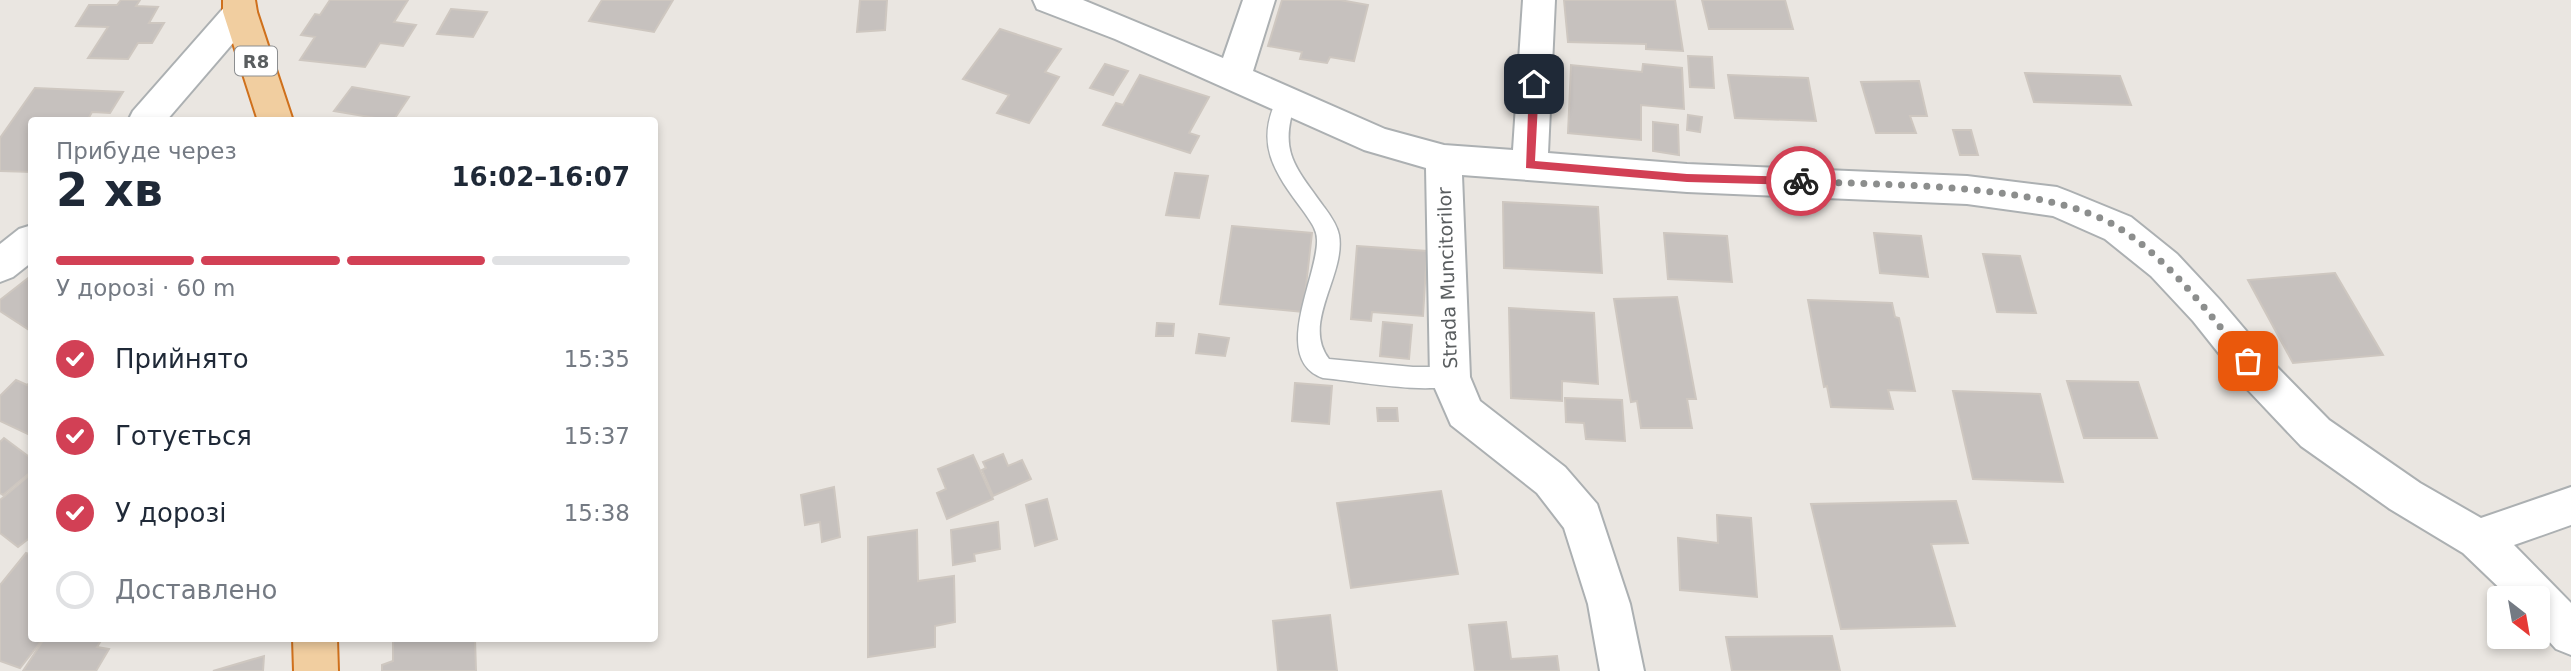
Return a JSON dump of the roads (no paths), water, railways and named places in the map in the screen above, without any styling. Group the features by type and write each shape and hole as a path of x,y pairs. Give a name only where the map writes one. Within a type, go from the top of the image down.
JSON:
{"highway":[{"name":"R8","path":"240,6 275,117"},
{"path":"315,642 316,671"}],"street":[{"name":"Strada Muncitorilor","path":"1049,0 1126,30 1376,140 1444,159 1687,178 1967,190 2057,202 2118,228 2164,265 2206,310 2262,378 2315,433 2405,496 2478,539 2526,585 2571,634"},
{"path":"1233,79 1259,0"},
{"path":"1530,165 1539,0"},
{"path":"148,117 240,6"},
{"name":"Strada Muncitorilor","path":"1444,159 1450,377 1465,412 1551,480 1582,518 1609,604 1622,671"},
{"path":"0,266 28,243"},
{"path":"2478,539 2571,506"}],"lane":[{"path":"1286,101 1279,116 1276,137 1279,160 1319,217 1328,235 1327,254 1308,339 1313,359 1324,368 1413,377 1450,377"}]}
